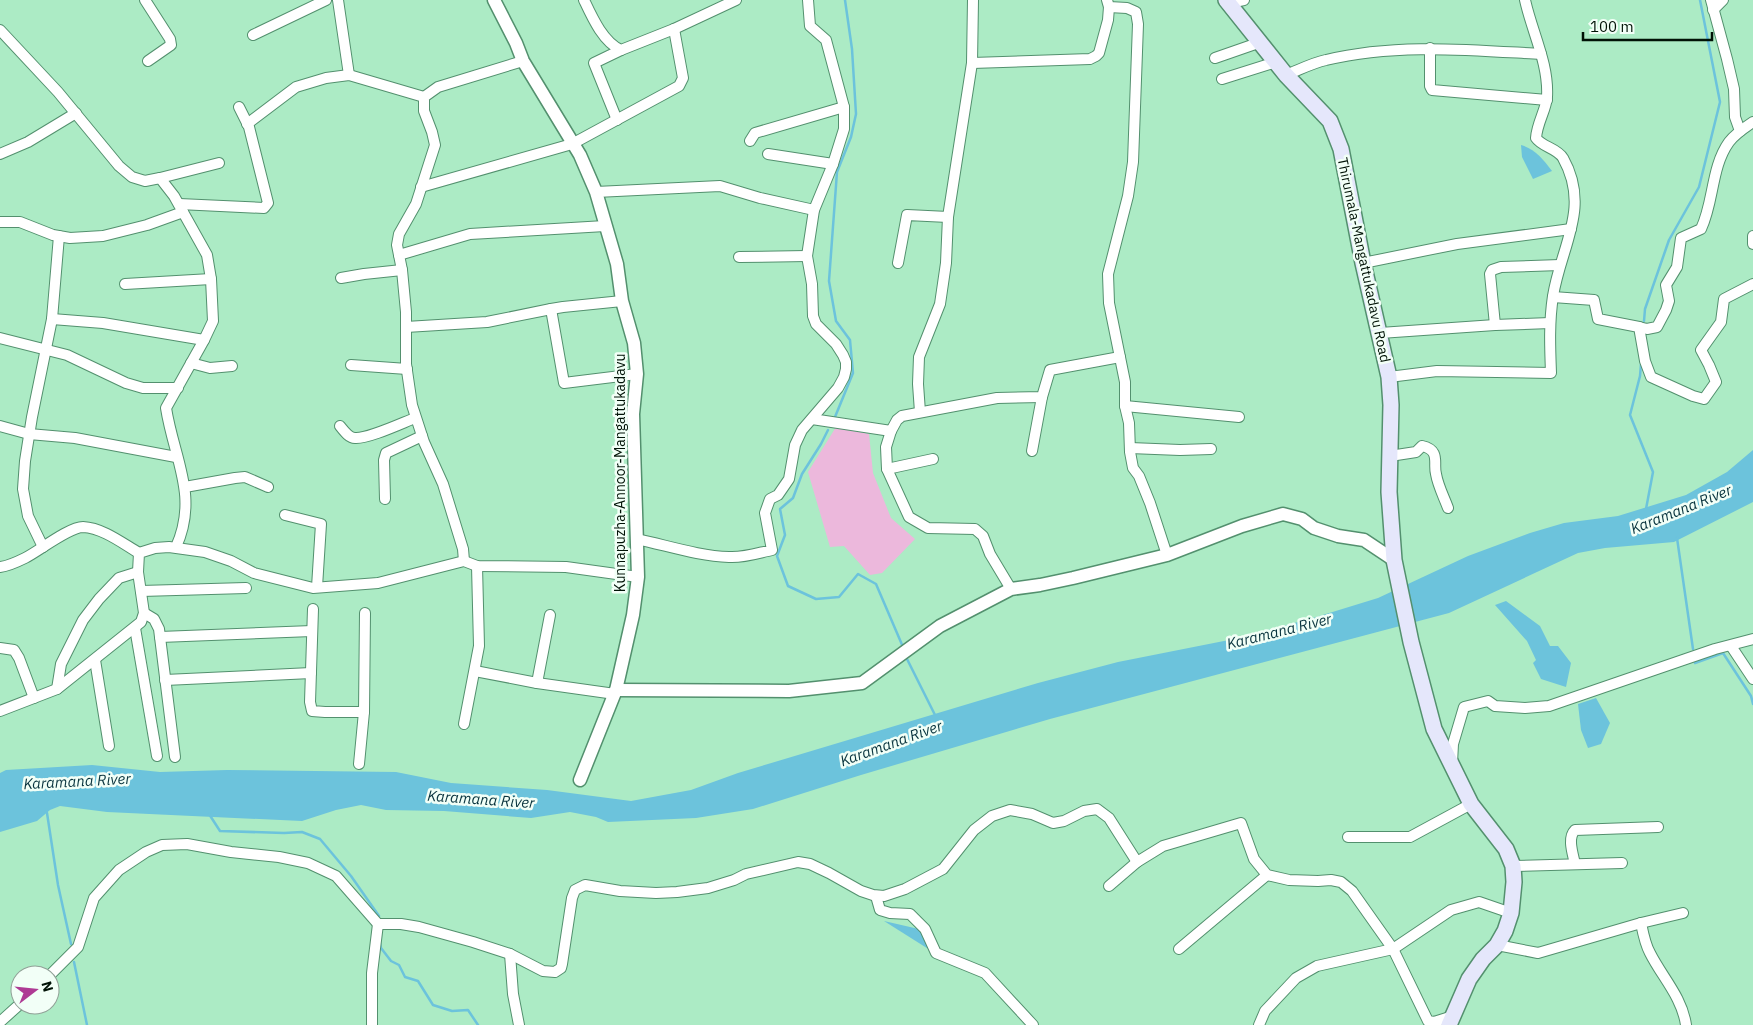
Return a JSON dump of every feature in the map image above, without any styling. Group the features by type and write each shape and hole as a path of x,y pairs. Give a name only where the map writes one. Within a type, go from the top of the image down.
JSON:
{"main road":[{"name":"Thirumala-Mangattukadavu Road","path":"1233,1 1286,75 1330,121 1341,150 1363,263 1389,377 1391,405 1390,492 1394,560 1411,642 1434,729 1471,804 1506,850 1513,866"},
{"path":"1451,1020 1469,979 1483,959 1497,945 1505,931 1511,912 1514,882 1513,866"}],"street":[{"path":"145,0 170,39 171,46 148,61"},
{"path":"253,35 326,0"},
{"path":"338,0 348,75"},
{"name":"Kunnapuzha-Annoor-Mangattukadavu","path":"494,0 516,42 523,62 588,170 616,264 622,301 634,343 637,374 634,414 638,577 633,615 616,692 580,780"},
{"path":"584,0 613,47 621,50"},
{"path":"617,120 594,64 621,50 674,29 721,3 736,0"},
{"path":"636,539 730,557 772,550 765,512 770,499 778,495 789,478 795,445 802,430 838,388 844,376 846,362 836,344 816,324 813,316 812,284 807,256 814,210 833,164 844,129 844,108 826,40 810,26 808,0"},
{"path":"920,412 919,356 940,304 946,263 948,217 972,64 973,0"},
{"path":"1389,377 1437,371 1551,373 1550,323 1553,297 1571,229 1575,206 1572,178 1562,156 1539,142 1536,138 1540,118 1547,100 1547,80 1525,0"},
{"path":"1723,0 1712,5 1729,66 1736,102 1735,117 1740,131"},
{"path":"972,64 1090,59 1099,53 1108,20 1108,3 1136,12 1138,24 1133,162 1128,196 1108,274 1109,303 1125,382 1133,468 1139,476 1150,503 1167,555"},
{"path":"421,187 572,144 679,86 683,78 674,29"},
{"path":"0,30 76,113 119,166 132,177 145,181 219,163"},
{"path":"1215,58 1261,42"},
{"path":"1286,75 1324,60 1358,53 1430,48 1541,54"},
{"path":"1430,48 1430,86 1432,90 1547,100"},
{"path":"247,124 296,87 326,78 348,75 424,96 438,87 523,62"},
{"path":"1222,79 1276,62"},
{"path":"424,96 424,112 435,145 416,204 399,234 397,245 402,270 407,369 415,418 442,484 463,549 464,561"},
{"path":"0,222 20,222 37,230 70,238 103,236 147,225 180,208 264,208 268,203 247,124 239,107"},
{"path":"750,141 756,133 844,108"},
{"path":"0,154 28,142 76,113"},
{"path":"1553,297 1594,300 1598,319 1647,329 1657,326 1669,300 1666,285 1676,267 1681,238 1701,229 1706,218 1720,159 1728,142 1753,122"},
{"path":"768,154 833,164"},
{"path":"160,178 207,255 211,279 213,321 166,408 186,496 185,524 176,547"},
{"path":"596,192 720,186 760,198 814,210"},
{"path":"898,263 907,215 948,217"},
{"path":"399,255 470,234 605,226"},
{"path":"1363,263 1457,244 1571,229"},
{"path":"43,548 28,516 23,489 29,434 52,319 59,236"},
{"path":"1753,236 1753,244"},
{"path":"739,257 807,256"},
{"path":"1495,325 1490,274 1492,270 1501,267 1560,265"},
{"path":"341,278 402,270"},
{"path":"125,284 211,279"},
{"path":"1639,327 1645,361 1651,377 1692,396 1704,399 1716,382 1701,350 1721,322 1724,299 1753,284"},
{"path":"406,327 487,322 562,307 622,301"},
{"path":"551,310 564,383 637,374"},
{"path":"52,319 103,322 204,340"},
{"path":"1380,333 1550,323"},
{"path":"0,338 66,355 143,388 178,388"},
{"path":"1032,450 1042,396 1050,370 1120,357"},
{"path":"191,363 210,368 232,366"},
{"path":"351,365 407,369"},
{"path":"919,395 897,420 891,430 886,447 887,469 909,517 928,528 975,530 983,536 990,554 1010,589"},
{"path":"902,416 997,398 1042,396"},
{"path":"1126,406 1239,417"},
{"path":"340,426 347,435 354,438 367,436 415,418"},
{"path":"812,418 891,430"},
{"path":"0,426 29,434 82,439 176,457"},
{"path":"385,499 384,460 386,453 422,436"},
{"path":"1390,456 1416,452 1422,446 1433,453 1436,461 1435,472 1448,508"},
{"path":"1130,448 1211,449"},
{"path":"887,469 933,459"},
{"path":"185,487 235,478 245,478 268,487"},
{"path":"475,671 537,683 616,692 789,691 862,683 940,626 1010,589 1073,578 1167,555 1242,526 1283,514 1338,536 1364,540 1394,560"},
{"path":"285,515 321,524 317,588"},
{"path":"0,568 26,558 71,530 84,527 108,534 139,554"},
{"path":"139,554 156,548 176,547 205,552 231,561 254,573 317,588 378,583 464,561 477,566 566,567 638,577"},
{"path":"0,711 57,689 141,622 144,613 138,572 139,554"},
{"path":"464,724 479,646 477,566"},
{"path":"57,689 61,664 82,620 98,599 119,578 138,572"},
{"path":"140,591 246,588"},
{"path":"313,609 310,702 312,711 364,712"},
{"path":"144,613 154,619 159,629 175,757"},
{"path":"359,764 364,712 365,613"},
{"path":"537,683 550,615"},
{"path":"135,628 157,756"},
{"path":"160,637 312,631"},
{"path":"1451,766 1453,744 1464,707 1488,701 1495,706 1504,707 1549,706 1715,649 1753,639"},
{"path":"1731,646 1753,679"},
{"path":"0,648 14,650 19,658 34,698"},
{"path":"95,660 108,746"},
{"path":"165,680 311,673"},
{"path":"1348,837 1410,837 1471,804"},
{"path":"378,924 401,924 419,927 510,954 543,971 555,972 558,971 562,964 572,898 578,888 585,885 620,891 677,892 708,888 746,874 798,862 810,864 830,872 861,891 876,896 884,896 905,889 943,870 974,830 992,816 1010,810 1032,814 1053,823 1064,821 1084,811 1097,808 1110,818 1137,862"},
{"path":"1109,886 1137,862 1163,846 1241,823 1254,859 1267,874 1289,880 1331,880 1341,882 1352,891 1393,948 1428,1021 1451,1020"},
{"path":"1575,864 1571,837 1575,830 1658,827"},
{"path":"60,965 78,947 94,898 118,870 146,852 162,845 187,844 231,852 279,857 308,863 336,876 378,924 372,973 372,1025"},
{"path":"1513,866 1622,863"},
{"path":"1179,950 1267,874"},
{"path":"876,896 880,910 890,913 910,914 925,929 936,954 985,973 1034,1025"},
{"path":"1259,1025 1265,1011 1296,978 1317,966 1393,948 1451,910 1479,902 1511,912"},
{"path":"1497,945 1538,953 1641,923 1683,914"},
{"path":"1641,923 1649,952 1678,999 1685,1015 1686,1025"},
{"path":"510,954 513,994 519,1025"},
{"path":"0,1022 10,1013"}],"shaded area":[{"path":"836,427 869,434 873,473 891,518 915,539 882,573 870,575 844,546 830,547 808,472"}],"water":[{"path":"1521,145 1535,152 1552,171 1533,179 1522,157"},
{"name":"Karamana River","path":"1753,450 1753,502 1674,542 1605,548 1578,553 1449,613 1050,719 753,809 696,818 608,822 596,817 570,812 531,818 444,811 386,810 361,805 336,810 302,821 107,812 60,806 50,810 37,821 0,832 0,773 6,770 92,765 160,772 227,770 396,772 451,783 547,790 631,801 691,790 738,773 1038,683 1118,662 1234,639 1378,598 1468,556 1530,533 1564,523 1618,516 1686,495 1727,472"},
{"path":"1506,601 1540,626 1550,646 1558,646 1571,663 1566,687 1541,679 1533,663 1536,660 1527,641 1495,605"},
{"path":"1596,698 1610,723 1601,744 1588,748 1581,730 1578,704"},
{"path":"884,921 923,930 930,950"}],"waterway":[{"path":"835,417 853,373 850,340 836,321 829,281 837,172 851,137 856,114 852,49 845,0"},
{"path":"1644,321 1645,309 1669,240 1699,187 1720,102 1700,0"},
{"name":"Karamana River","path":"1641,364 1640,376 1630,415 1653,472 1646,509"},
{"path":"828,430 802,474 793,498 780,509 785,535 777,556 788,586 816,599 839,597 858,574 876,584 903,647"},
{"path":"1677,538 1693,649"},
{"path":"1695,663 1723,653 1751,696 1753,704"},
{"name":"Karamana River","path":"906,657 935,715"},
{"path":"46,811 58,885 71,944"},
{"path":"209,814 220,831 302,832 320,839 351,876 379,916"},
{"path":"380,943 381,948 391,961 399,965 405,977 418,981 433,1005 452,1011 468,1010 478,1025"},
{"path":"74,962 87,1025"}]}
